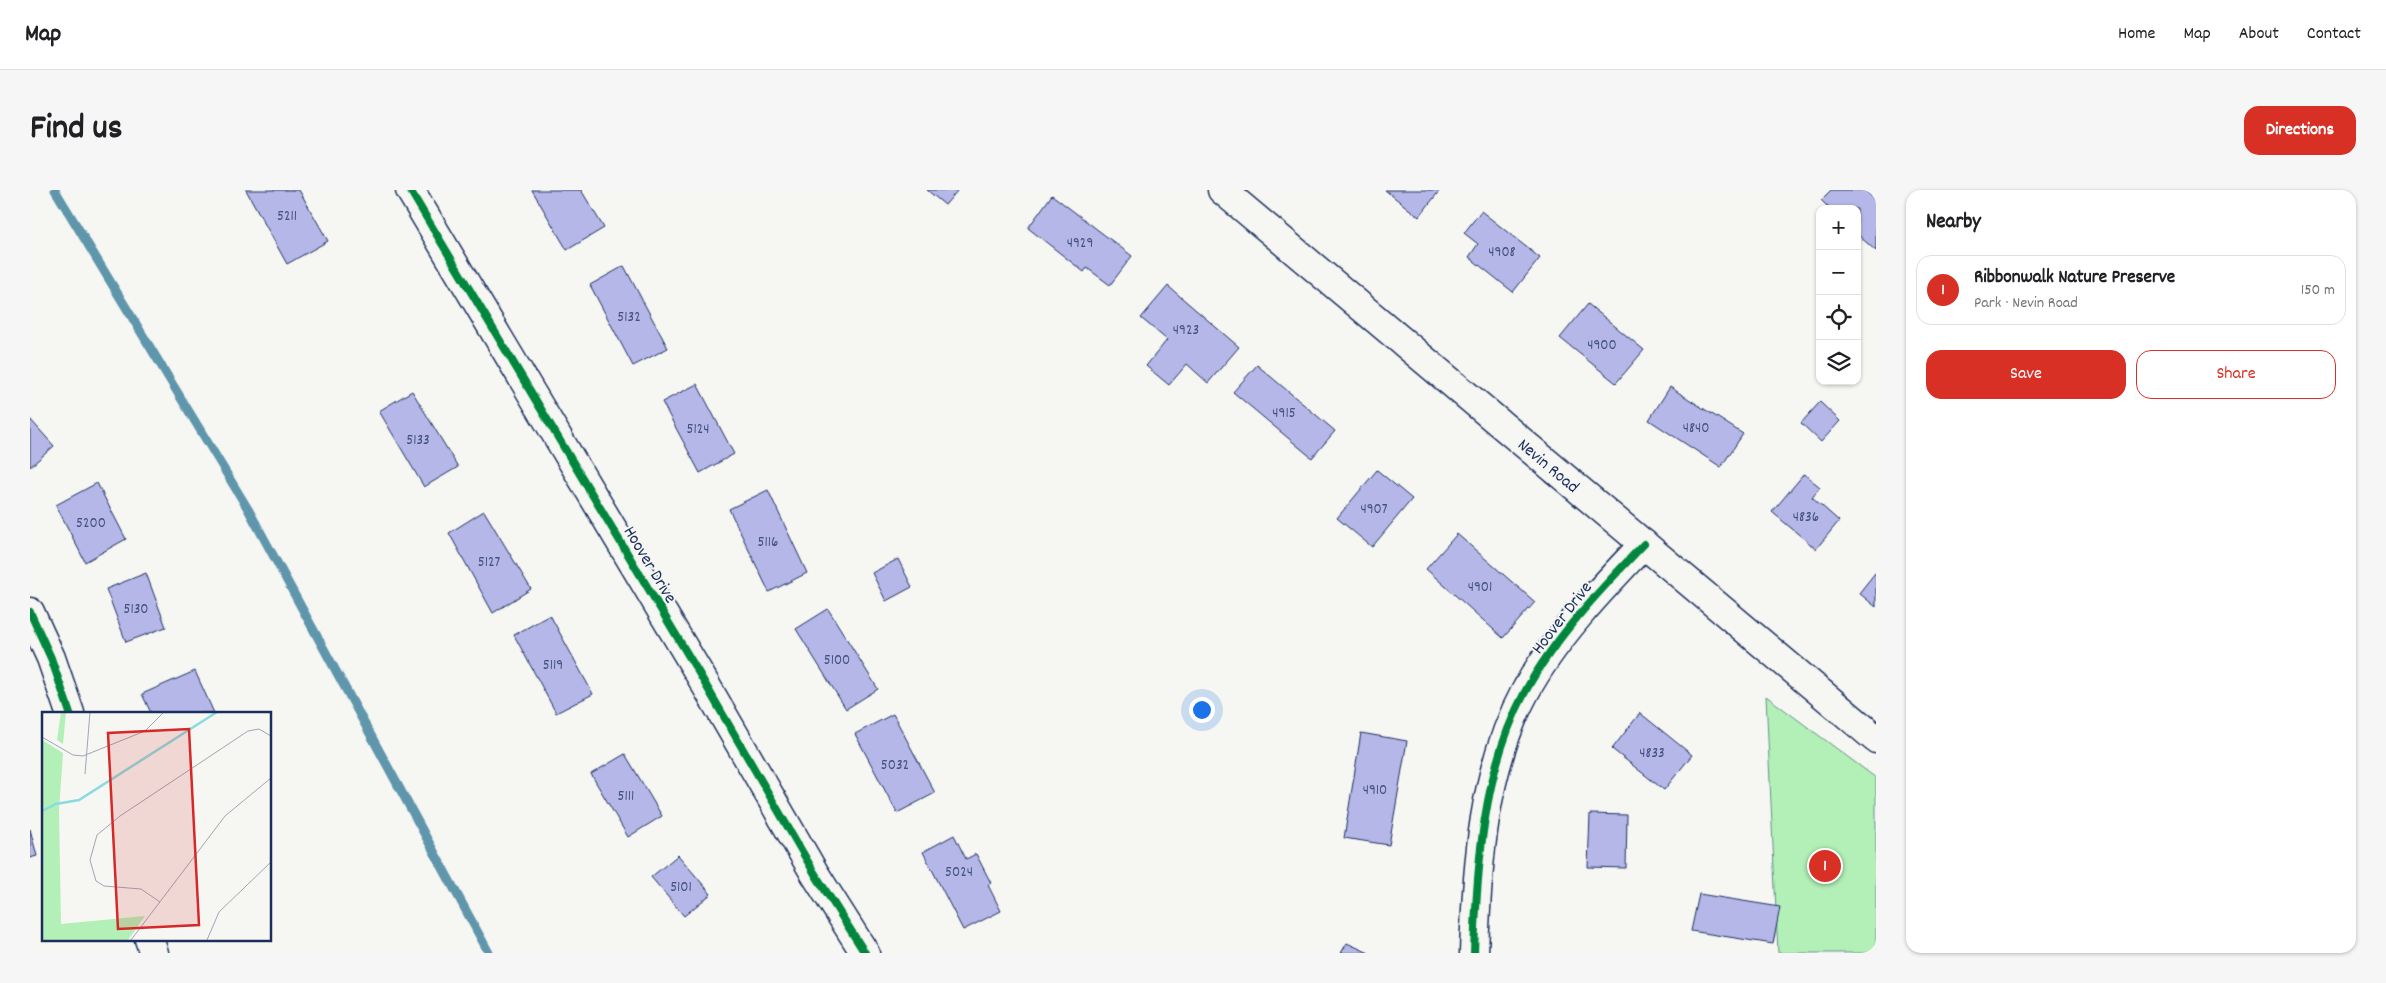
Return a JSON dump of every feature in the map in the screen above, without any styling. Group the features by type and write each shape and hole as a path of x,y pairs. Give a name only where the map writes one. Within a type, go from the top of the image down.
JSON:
{"street":[{"name":"Hoover Drive","path":"410,190 695,666 815,874 865,953"},
{"name":"Nevin Road","path":"1222,190 1876,739"},
{"name":"Hoover Drive","path":"1474,953 1483,830 1498,761 1514,716 1525,692 1545,659 1608,581 1644,544"},
{"path":"30,612 50,658 70,712"},
{"path":"149,940 154,953"}],"green space":[{"path":"1766,696 1876,778 1876,953 1778,953"}],"building":[{"path":"246,190 299,190 328,241 287,264"},
{"path":"532,190 581,190 604,228 567,250"},
{"path":"927,190 958,190 945,205"},
{"path":"1385,190 1440,190 1419,217"},
{"path":"1831,190 1865,190 1876,201 1876,251 1861,238 1861,205 1826,205 1821,200"},
{"path":"1052,195 1132,256 1110,285 1087,268 1084,272 1028,228"},
{"path":"1481,211 1540,258 1513,292 1469,257 1478,244 1464,233"},
{"path":"624,266 668,348 633,366 590,285"},
{"path":"1168,286 1239,347 1208,383 1187,364 1169,385 1146,366 1167,340 1141,318"},
{"path":"1588,304 1644,350 1616,383 1560,338"},
{"path":"1257,365 1335,431 1312,458 1233,392"},
{"path":"697,384 734,454 700,473 662,402"},
{"path":"1670,387 1743,434 1721,467 1649,420"},
{"path":"412,391 458,467 424,487 379,411"},
{"path":"1820,402 1840,421 1821,442 1801,423"},
{"path":"30,419 54,446 30,467"},
{"path":"1377,470 1412,499 1372,547 1337,518"},
{"path":"1804,474 1820,487 1812,497 1839,521 1816,549 1772,512"},
{"path":"97,483 126,539 85,562 56,505"},
{"path":"768,490 807,573 769,592 729,509"},
{"path":"484,511 531,589 493,613 449,533"},
{"path":"1457,534 1535,602 1503,638 1426,569"},
{"path":"898,559 912,587 886,601 872,573"},
{"path":"146,573 166,627 126,642 106,589"},
{"path":"1876,573 1876,607 1859,593"},
{"path":"828,609 878,689 846,709 796,629"},
{"path":"550,615 593,694 556,713 514,635"},
{"path":"195,671 214,712 151,712 142,694"},
{"path":"1640,713 1692,755 1664,790 1612,749"},
{"path":"893,714 935,793 897,813 855,734"},
{"path":"1361,733 1407,741 1389,845 1344,838"},
{"path":"625,754 662,816 628,837 591,774"},
{"path":"1590,814 1627,815 1626,868 1588,867"},
{"path":"30,829 37,856 30,858"},
{"path":"954,835 966,859 976,854 991,883 988,885 1001,911 963,930 923,852"},
{"path":"678,855 711,894 684,916 651,877"},
{"path":"1699,894 1780,907 1773,944 1691,931"},
{"path":"1347,943 1369,953 1341,953"}],"waterway":[{"path":"55,190 248,509 489,953"}],"cycle path":[{"path":"410,190 700,675 815,874 865,953"},
{"path":"1474,953 1477,886 1485,819 1491,786 1511,722 1525,692 1564,633 1644,544"},
{"path":"30,612 51,658 70,712"}],"place":[{"name":"Ribbonwalk Nature Preserve","path":"1825,866"}]}
